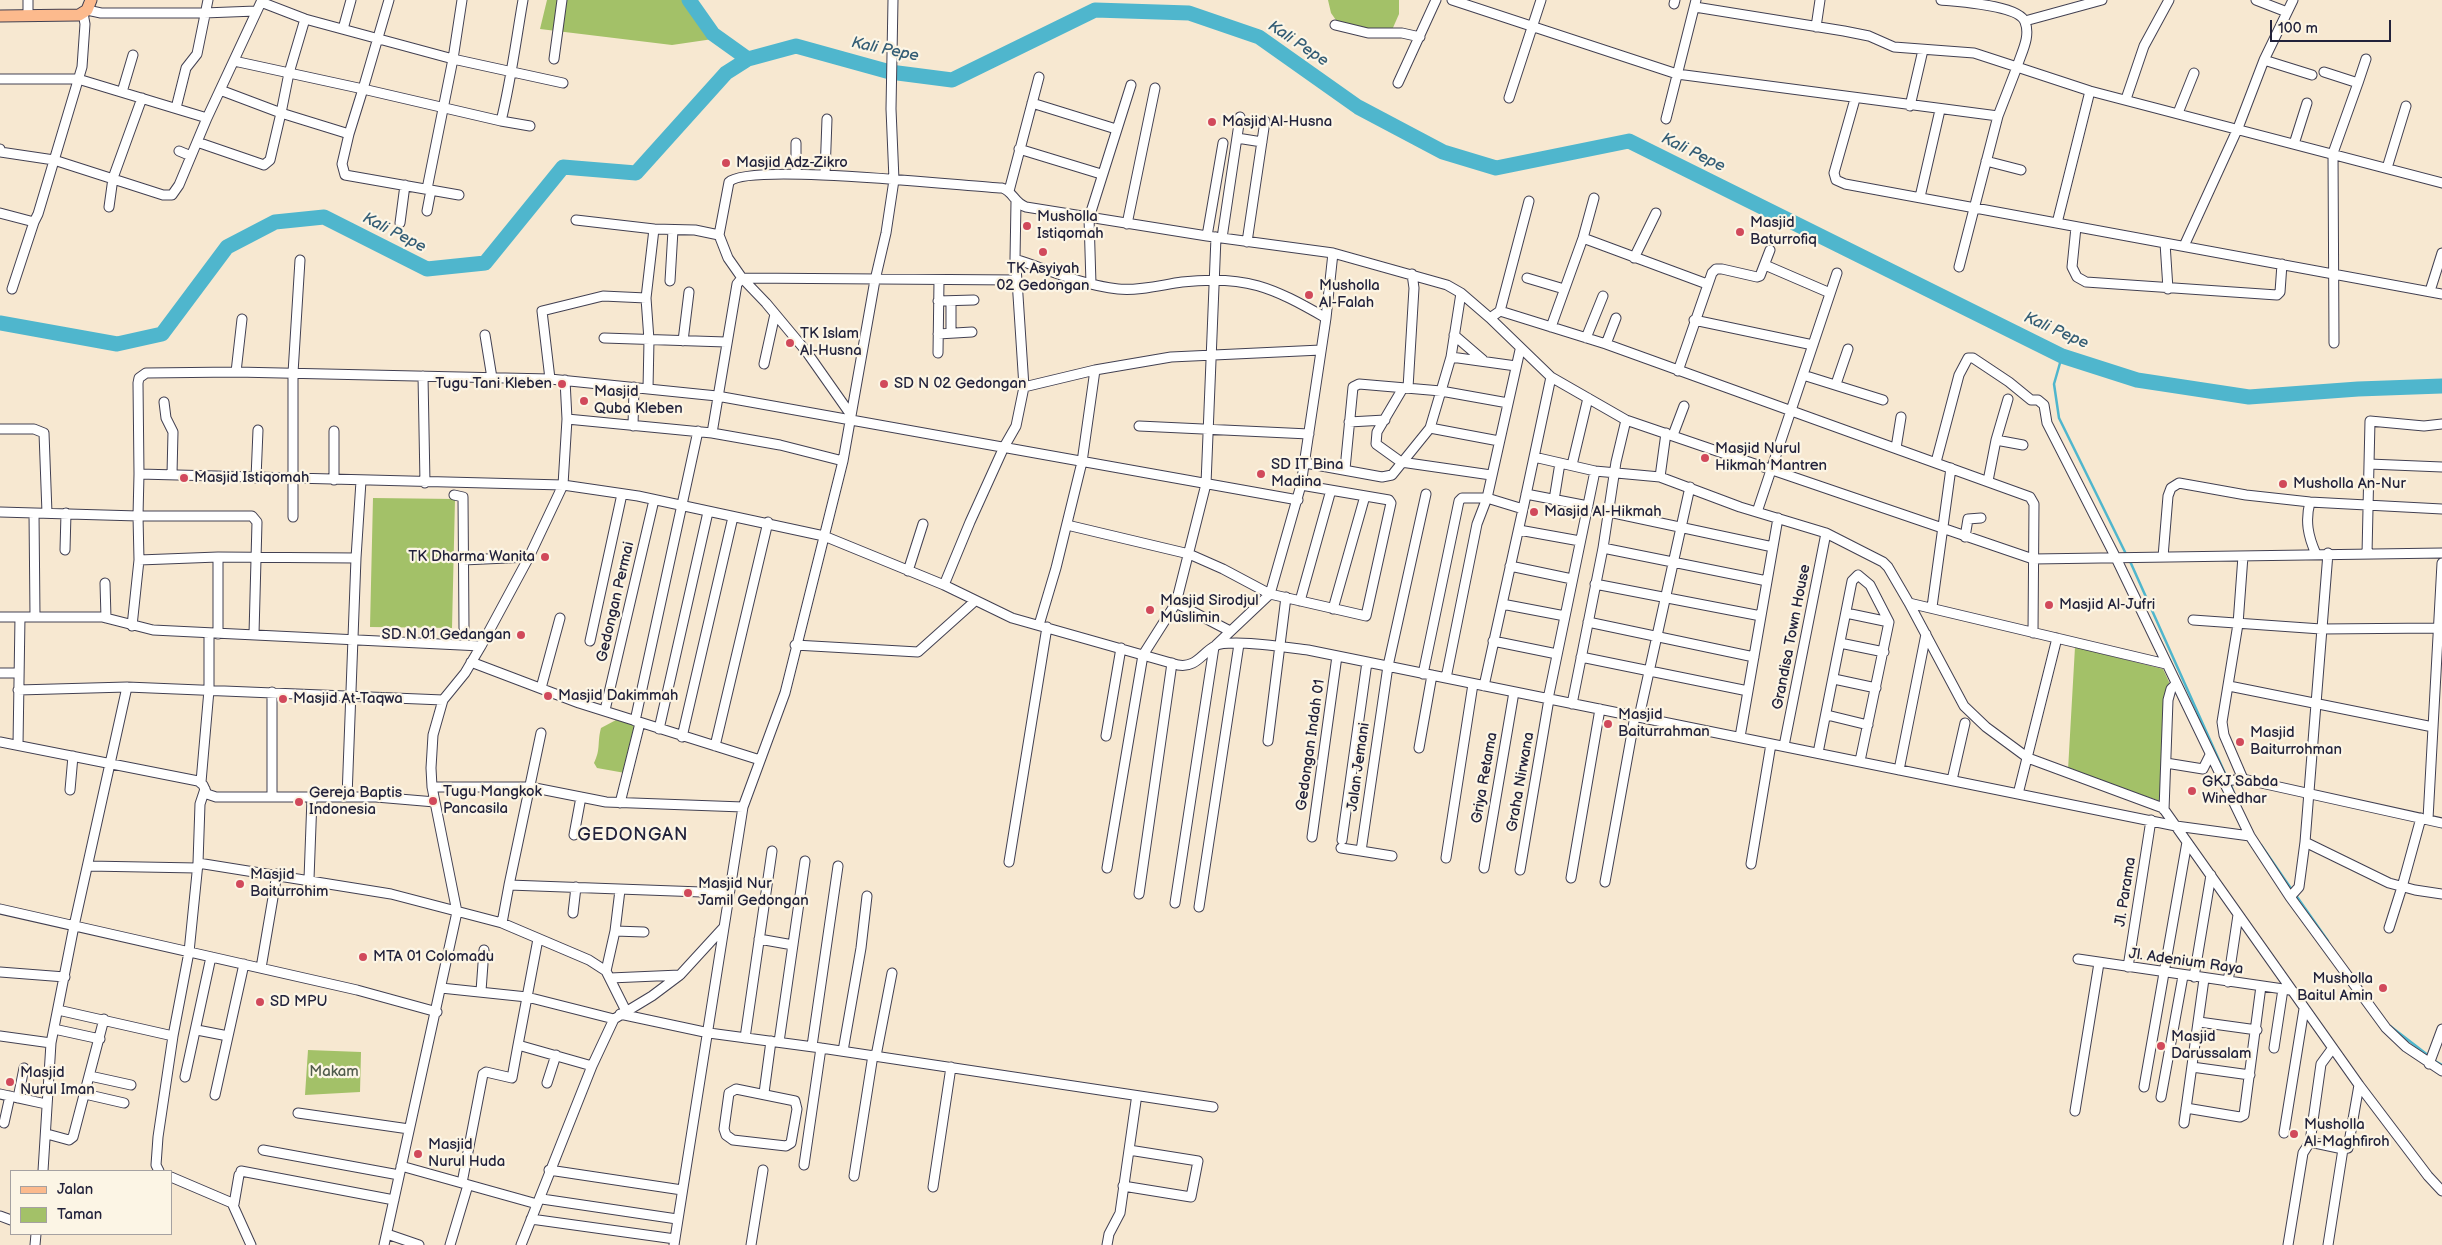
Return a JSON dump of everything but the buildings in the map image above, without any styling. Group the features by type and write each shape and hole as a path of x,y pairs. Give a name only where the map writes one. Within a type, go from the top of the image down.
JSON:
{"main road":[{"path":"0,16 74,16 87,8"}],"street":[{"path":"28,0 28,16"},
{"path":"176,108 186,68 197,54 208,0"},
{"path":"343,29 352,0"},
{"path":"389,0 349,134 342,164 345,174 459,196"},
{"path":"427,211 442,109 453,59 462,0"},
{"path":"501,120 509,89 510,71 523,0"},
{"path":"554,59 562,0"},
{"path":"531,1219 674,1242 709,1033 743,807 785,693 795,645 843,460 875,280 886,233 894,180 891,96 893,0"},
{"path":"1398,83 1436,0"},
{"path":"1452,0 1677,74 1855,99 1998,116"},
{"path":"1509,98 1541,0"},
{"path":"1816,27 1820,0"},
{"path":"1941,0 2006,9 2020,14 2025,21 2025,46 1998,116 1959,267"},
{"path":"2025,21 2102,0"},
{"path":"2126,100 2144,46 2169,0"},
{"path":"2256,0 2287,12"},
{"path":"2184,246 2238,128 2264,60 2293,0"},
{"path":"0,149 0,152 54,160 163,195 172,195 179,185 207,118 260,4"},
{"path":"12,289 78,79 83,55 87,8 101,14 204,14 260,4 305,19 453,59 563,83"},
{"path":"1666,119 1696,4 1870,36 1886,45 1923,50 1974,53 2090,91 2334,153 2442,183"},
{"path":"197,142 267,164 270,160 289,72 305,19"},
{"path":"1335,25 1368,33 1402,33 1420,37"},
{"path":"1910,106 1923,50"},
{"path":"122,92 132,54"},
{"path":"2334,343 2334,153 2366,59"},
{"path":"2264,60 2312,75"},
{"path":"234,61 363,89 442,109 530,126"},
{"path":"2178,113 2194,72"},
{"path":"2324,72 2358,83"},
{"path":"1009,191 1039,77"},
{"path":"0,79 78,79 207,118"},
{"path":"1091,284 1089,218 1101,174 1131,85"},
{"path":"1126,224 1155,88"},
{"path":"220,90 280,113 349,134"},
{"path":"2057,223 2090,91"},
{"path":"109,206 113,178 142,98"},
{"path":"1855,99 1834,173 1836,180 1844,184 2442,294"},
{"path":"1032,103 1116,129"},
{"path":"2294,144 2307,103"},
{"path":"2387,168 2406,106"},
{"path":"1920,197 1940,110"},
{"path":"1215,237 1240,118"},
{"path":"825,174 827,120"},
{"path":"1247,242 1265,121"},
{"path":"1237,138 1262,142"},
{"path":"796,143 796,174"},
{"path":"1107,868 1143,655 1176,603 1206,484 1215,237 1223,143"},
{"path":"1019,149 1101,174"},
{"path":"179,150 191,156"},
{"path":"1986,162 2021,170"},
{"path":"851,418 806,351 742,278 728,258 719,235 731,180 734,177 770,174 825,174 1002,188 1009,191 1016,202 1026,207 1126,224 1333,253 1412,274 1447,285 1461,293 1490,318 1520,350 1551,377 1626,420 1770,471 2033,559 2328,553 2442,553"},
{"path":"400,223 405,185"},
{"path":"1551,326 1583,238 1594,198"},
{"path":"1490,318 1500,311 1529,201"},
{"path":"944,585 1004,447 1016,426 1024,386 1015,259 1016,202"},
{"path":"0,213 34,222"},
{"path":"1634,258 1656,213"},
{"path":"576,220 654,229 695,230 719,235"},
{"path":"2076,227 2072,267 2074,274 2080,280 2168,289 2278,294 2282,264"},
{"path":"648,389 649,340 646,298 654,229"},
{"path":"670,281 673,230"},
{"path":"1583,238 1707,284"},
{"path":"2165,243 2168,289"},
{"path":"1678,371 1707,284 1716,269 1754,278 1760,276 1770,250"},
{"path":"139,474 425,483 563,485 622,494 733,517 768,522 824,536 944,585 1001,614 1184,666 1192,664 1215,646 1270,594 1301,485 1326,318 1333,253"},
{"path":"2430,291 2442,253"},
{"path":"1015,259 1091,284 1120,289 1136,289 1214,278 1241,281 1268,287 1289,296 1326,318"},
{"path":"293,517 293,373 300,260"},
{"path":"1765,265 1830,293"},
{"path":"1757,512 1837,273"},
{"path":"1412,274 1414,288 1405,388 1377,432 1376,444 1400,462 1491,475"},
{"path":"742,278 939,281 1017,280"},
{"path":"712,432 737,284 742,278"},
{"path":"1527,278 1564,289"},
{"path":"938,353 939,281"},
{"path":"683,341 689,292"},
{"path":"1304,463 1387,477 1392,475 1400,462 1430,428 1451,358 1461,293"},
{"path":"550,379 542,311 603,296 646,298"},
{"path":"1586,338 1603,296"},
{"path":"938,302 974,300"},
{"path":"951,301 951,333"},
{"path":"1500,311 1606,344 2027,495 2033,500 2033,633"},
{"path":"764,364 775,314"},
{"path":"1606,344 1616,318"},
{"path":"236,372 242,319"},
{"path":"1694,320 1753,330 1813,345"},
{"path":"938,334 972,332"},
{"path":"485,335 492,378"},
{"path":"1454,335 1483,360"},
{"path":"604,338 726,342"},
{"path":"1836,384 1848,349"},
{"path":"1024,386 1095,370 1171,358 1211,354 1321,350"},
{"path":"1446,678 1477,524 1487,498 1520,350"},
{"path":"1451,358 1483,360 1516,366"},
{"path":"1936,462 1961,368 1968,358 1973,358 2009,382 2031,400 2038,400 2044,405 2047,423 2119,558 2166,664 2210,755 2232,780 2308,794 2442,823"},
{"path":"1010,862 1043,626 1082,462 1095,370"},
{"path":"132,626 139,560 138,383 142,375 236,372 550,379 634,387 717,396 851,418 1082,462 1298,500"},
{"path":"424,376 425,483"},
{"path":"1803,376 1836,384 1883,400"},
{"path":"1484,686 1551,377"},
{"path":"384,1245 457,912 432,787 433,735 444,700 481,646 529,557 563,485 567,419 565,380"},
{"path":"1345,469 1353,387 1359,384 1441,391 1508,402"},
{"path":"633,426 634,387"},
{"path":"1572,466 1588,398"},
{"path":"1988,481 1996,440 2008,399"},
{"path":"164,402 166,418 173,432 172,474"},
{"path":"1660,477 1669,434 1684,406"},
{"path":"1896,448 1901,417"},
{"path":"567,419 712,432 780,445 843,460"},
{"path":"1349,422 1385,420"},
{"path":"1572,704 1626,420"},
{"path":"2367,554 2370,422 2424,426 2442,424"},
{"path":"1139,426 1309,434"},
{"path":"1430,428 1499,441"},
{"path":"0,430 34,429 44,433 46,513"},
{"path":"256,478 258,430"},
{"path":"334,431 334,480"},
{"path":"620,803 698,432"},
{"path":"1996,440 2023,445"},
{"path":"1534,457 1595,471 1660,477 1757,512 1826,533 1888,566 1970,713 2028,758 2158,805 2164,810 2211,875 2287,989 2304,1009 2428,1176 2442,1191"},
{"path":"1554,500 1560,463"},
{"path":"2369,464 2442,467"},
{"path":"1932,607 1941,529 1951,468"},
{"name":"Graha Nirwana","path":"1520,870 1557,654 1595,471"},
{"path":"348,797 356,558 362,481"},
{"path":"2163,557 2168,496 2171,488 2178,483 2310,502 2442,509"},
{"path":"1067,525 1189,554 1223,568 1270,594 1362,617 1368,613 1391,503 1389,500 1301,485"},
{"path":"1605,882 1637,717 1649,672 1690,487"},
{"path":"1300,601 1331,490"},
{"path":"590,640 622,494"},
{"name":"Jalan Jemani","path":"1361,851 1388,666 1426,494"},
{"path":"1526,494 1588,506"},
{"path":"454,495 464,497 464,628"},
{"path":"1333,609 1365,496"},
{"path":"1419,748 1427,675 1459,501 1462,498 1487,498 1523,509"},
{"name":"Gedongan Permai","path":"605,710 654,500"},
{"path":"2310,502 2307,520 2308,532 2316,554"},
{"path":"0,512 138,516 252,516 257,522 254,634"},
{"path":"659,729 708,512"},
{"path":"1609,512 1772,547"},
{"path":"34,513 34,616"},
{"path":"65,550 66,513"},
{"path":"682,737 733,517"},
{"path":"1740,737 1778,518"},
{"path":"1966,537 1968,519 1980,518"},
{"path":"715,746 768,522"},
{"path":"908,571 923,524"},
{"path":"1518,530 1580,541"},
{"name":"Grandisa Town House","path":"1784,746 1826,533"},
{"path":"1603,548 1767,581"},
{"path":"2294,893 2305,842 2328,553"},
{"path":"2244,556 2238,624 2222,728 2232,780 2250,836 2294,893 2386,1028 2397,1040 2442,1071"},
{"path":"139,560 218,557 356,558"},
{"path":"159,1170 156,1165 158,1137 173,1036 189,952 203,786 218,557"},
{"path":"463,560 529,557"},
{"path":"2389,928 2424,818 2433,727 2442,562"},
{"path":"1510,566 1572,579"},
{"path":"1818,753 1852,581 1858,575 1870,585 1889,622 1860,762"},
{"path":"105,582 106,618"},
{"path":"1595,584 1761,616"},
{"path":"1268,741 1286,598"},
{"path":"795,645 918,652 975,601"},
{"path":"1176,603 1230,632"},
{"path":"1909,603 2166,664"},
{"path":"1502,604 1565,616"},
{"path":"1846,613 1889,622"},
{"path":"0,617 106,618 153,630 353,638 481,646"},
{"path":"18,745 20,617"},
{"path":"540,688 560,618"},
{"path":"2193,620 2321,629 2437,628"},
{"path":"1588,622 1754,656"},
{"path":"1899,770 1926,634"},
{"path":"2018,794 2057,638"},
{"path":"1493,641 1557,654"},
{"path":"1840,643 1884,652"},
{"path":"1215,646 1239,644 1280,646 1337,656 2176,826 2250,836"},
{"path":"1199,907 1239,644"},
{"path":"1175,903 1215,646"},
{"path":"1106,736 1122,648"},
{"name":"Gedongan Indah 01","path":"1312,836 1337,656"},
{"path":"1581,657 1748,691"},
{"path":"471,662 682,737 760,760"},
{"path":"1367,662 1341,844 1361,851 1392,856"},
{"path":"1139,894 1172,663"},
{"path":"0,672 18,672"},
{"path":"1834,679 1876,688"},
{"path":"1446,858 1473,684"},
{"path":"2164,810 2168,700 2171,689 2176,684"},
{"path":"2229,686 2433,727"},
{"path":"18,690 127,688 444,700"},
{"path":"43,1170 47,1134 46,1104 54,1029 74,926 127,688"},
{"path":"272,692 272,796"},
{"name":"Griya Retama","path":"1484,868 1514,692"},
{"path":"1571,878 1600,709"},
{"path":"1827,715 1868,725"},
{"path":"1952,780 1965,723"},
{"path":"502,923 540,733"},
{"path":"0,742 110,764 203,786 209,795 216,797 348,797 435,802"},
{"path":"1750,864 1771,744"},
{"path":"2166,764 2204,769 2210,755"},
{"path":"70,790 73,756"},
{"path":"432,787 530,787 620,803 743,807"},
{"path":"574,835 581,797"},
{"path":"309,879 312,798"},
{"name":"Jl. Parama","path":"2128,967 2151,820"},
{"path":"2144,1087 2187,842"},
{"path":"2305,842 2402,888 2442,894"},
{"path":"745,1038 772,851"},
{"path":"764,1094 793,944 805,861"},
{"path":"88,866 197,866 309,879 391,894 502,923 589,960 608,974 680,974"},
{"path":"804,1165 838,866"},
{"path":"261,968 277,874"},
{"path":"2194,977 2211,875"},
{"path":"509,885 729,893"},
{"path":"573,913 576,887"},
{"path":"620,890 608,974 620,1015"},
{"path":"843,1051 861,948 866,896"},
{"path":"0,909 261,968 436,1012"},
{"path":"2228,982 2238,915"},
{"path":"521,1245 549,1170 592,1066 620,1015 652,996 680,974 724,927"},
{"path":"615,931 644,932"},
{"path":"450,1245 465,1184 483,1074 487,1072 512,1078 538,939"},
{"path":"759,939 793,944"},
{"path":"481,992 484,950"},
{"path":"185,1077 197,1030 211,957"},
{"name":"Jl. Adenium Raya","path":"2078,959 2183,976 2287,989"},
{"path":"2075,1111 2099,963"},
{"path":"215,1095 244,964"},
{"path":"0,972 65,977"},
{"path":"854,1176 875,1056 892,974"},
{"path":"2161,1097 2183,976"},
{"path":"2184,1122 2204,979"},
{"path":"2186,1108 2242,1117 2257,1030 2261,986"},
{"path":"441,988 527,997 709,1033 816,1047 1213,1107"},
{"path":"2274,1048 2287,989"},
{"path":"2284,1133 2304,1009"},
{"path":"58,1010 173,1036"},
{"path":"47,1134 72,1140 104,1020"},
{"path":"2199,1022 2257,1030"},
{"path":"54,1029 100,1039"},
{"path":"2430,1062 2442,1029"},
{"path":"197,1030 228,1036"},
{"path":"0,1036 52,1043"},
{"path":"518,1045 592,1066"},
{"path":"2288,1245 2321,1064 2332,1049"},
{"path":"547,1083 556,1055"},
{"path":"933,1188 951,1067"},
{"path":"2192,1067 2250,1075"},
{"path":"4,1123 24,1068"},
{"path":"90,1076 131,1085"},
{"path":"2328,1245 2343,1153 2349,1146 2359,1085"},
{"path":"736,1089 764,1094 793,1099 796,1103 792,1141 789,1145 733,1140 726,1135 724,1129 730,1091 736,1089"},
{"path":"0,1094 46,1104"},
{"path":"85,1094 124,1103"},
{"path":"1107,1245 1110,1230 1118,1218 1136,1101"},
{"path":"298,1113 409,1129"},
{"path":"2307,1147 2343,1153"},
{"path":"263,1150 400,1171 539,1201 677,1219"},
{"path":"1123,1186 1191,1197 1198,1161 1129,1150"},
{"path":"549,1170 682,1190"},
{"path":"751,1245 763,1170"},
{"path":"251,1245 234,1204 240,1173 394,1200"},
{"path":"172,1177 234,1204"},
{"path":"387,1234 419,1245"}],"green space":[{"path":"547,0 686,0 713,39 672,45 540,29"},
{"path":"1328,0 1399,0 1399,14 1392,30 1381,32 1338,23 1331,13"},
{"path":"373,498 455,499 452,628 370,627"},
{"path":"2075,647 2163,669 2169,682 2163,802 2068,770"},
{"path":"616,720 637,726 625,773 597,768 594,763 601,728"},
{"name":"Makam","path":"308,1050 361,1052 360,1092 305,1095"}],"waterway":[{"path":"689,0 713,34 748,59"},
{"name":"Kali Pepe","path":"0,323 117,344 162,334 227,247 275,222 324,217 427,269 485,263 563,167 636,173 726,73 748,59 796,46 890,72 952,80 1095,10 1189,13 1259,37 1358,107 1443,152 1496,168 1629,141 2062,356 2137,380 2249,397 2358,389 2442,386"},
{"path":"2062,356 2054,384 2059,418 2126,554"},
{"path":"2129,559 2227,778"},
{"path":"2230,783 2235,796"},
{"path":"2261,845 2292,890"},
{"path":"2295,894 2328,941"},
{"path":"2390,1026 2429,1056"},
{"path":"2435,1061 2442,1065"}],"place":[{"name":"Masjid Al-Husna","path":"1212,122"},
{"name":"Masjid Adz-Zikro","path":"726,163"},
{"name":"Musholla Istiqomah","path":"1027,226"},
{"name":"Masjid Baturrofiq","path":"1740,232"},
{"name":"TK Asyiyah 02 Gedongan","path":"1043,252"},
{"name":"Musholla Al-Falah","path":"1309,295"},
{"name":"TK Islam Al-Husna","path":"790,343"},
{"name":"Tugu Tani Kleben","path":"562,384"},
{"name":"SD N 02 Gedongan","path":"884,384"},
{"name":"Masjid Quba Kleben","path":"584,401"},
{"name":"Masjid Nurul Hikmah Mantren","path":"1705,458"},
{"name":"SD IT Bina Madina","path":"1261,474"},
{"name":"Masjid Istiqomah","path":"184,478"},
{"name":"Musholla An-Nur","path":"2283,484"},
{"name":"Masjid Al-Hikmah","path":"1534,512"},
{"name":"TK Dharma Wanita","path":"545,557"},
{"name":"Masjid Al-Jufri","path":"2049,605"},
{"name":"Masjid Sirodjul Muslimin","path":"1150,610"},
{"name":"SD N 01 Gedangan","path":"521,635"},
{"name":"Masjid Dakimmah","path":"548,696"},
{"name":"Masjid At-Taqwa","path":"283,699"},
{"name":"Masjid Baiturrahman","path":"1608,724"},
{"name":"Masjid Baiturrohman","path":"2240,742"},
{"name":"GKJ Sabda Winedhar","path":"2192,791"},
{"name":"Tugu Mangkok Pancasila","path":"433,801"},
{"name":"Gereja Baptis Indonesia","path":"299,802"},
{"name":"Masjid Baiturrohim","path":"240,884"},
{"name":"Masjid Nur Jamil Gedongan","path":"688,893"},
{"name":"MTA 01 Colomadu","path":"363,957"},
{"name":"Musholla Baitul Amin","path":"2383,988"},
{"name":"SD MPU","path":"260,1002"},
{"name":"Masjid Darussalam","path":"2161,1046"},
{"name":"Masjid Nurul Iman","path":"10,1082"},
{"name":"Musholla Al-Maghfiroh","path":"2294,1134"},
{"name":"Masjid Nurul Huda","path":"418,1154"}],"district":[{"name":"GEDONGAN","path":"633,835"}]}
